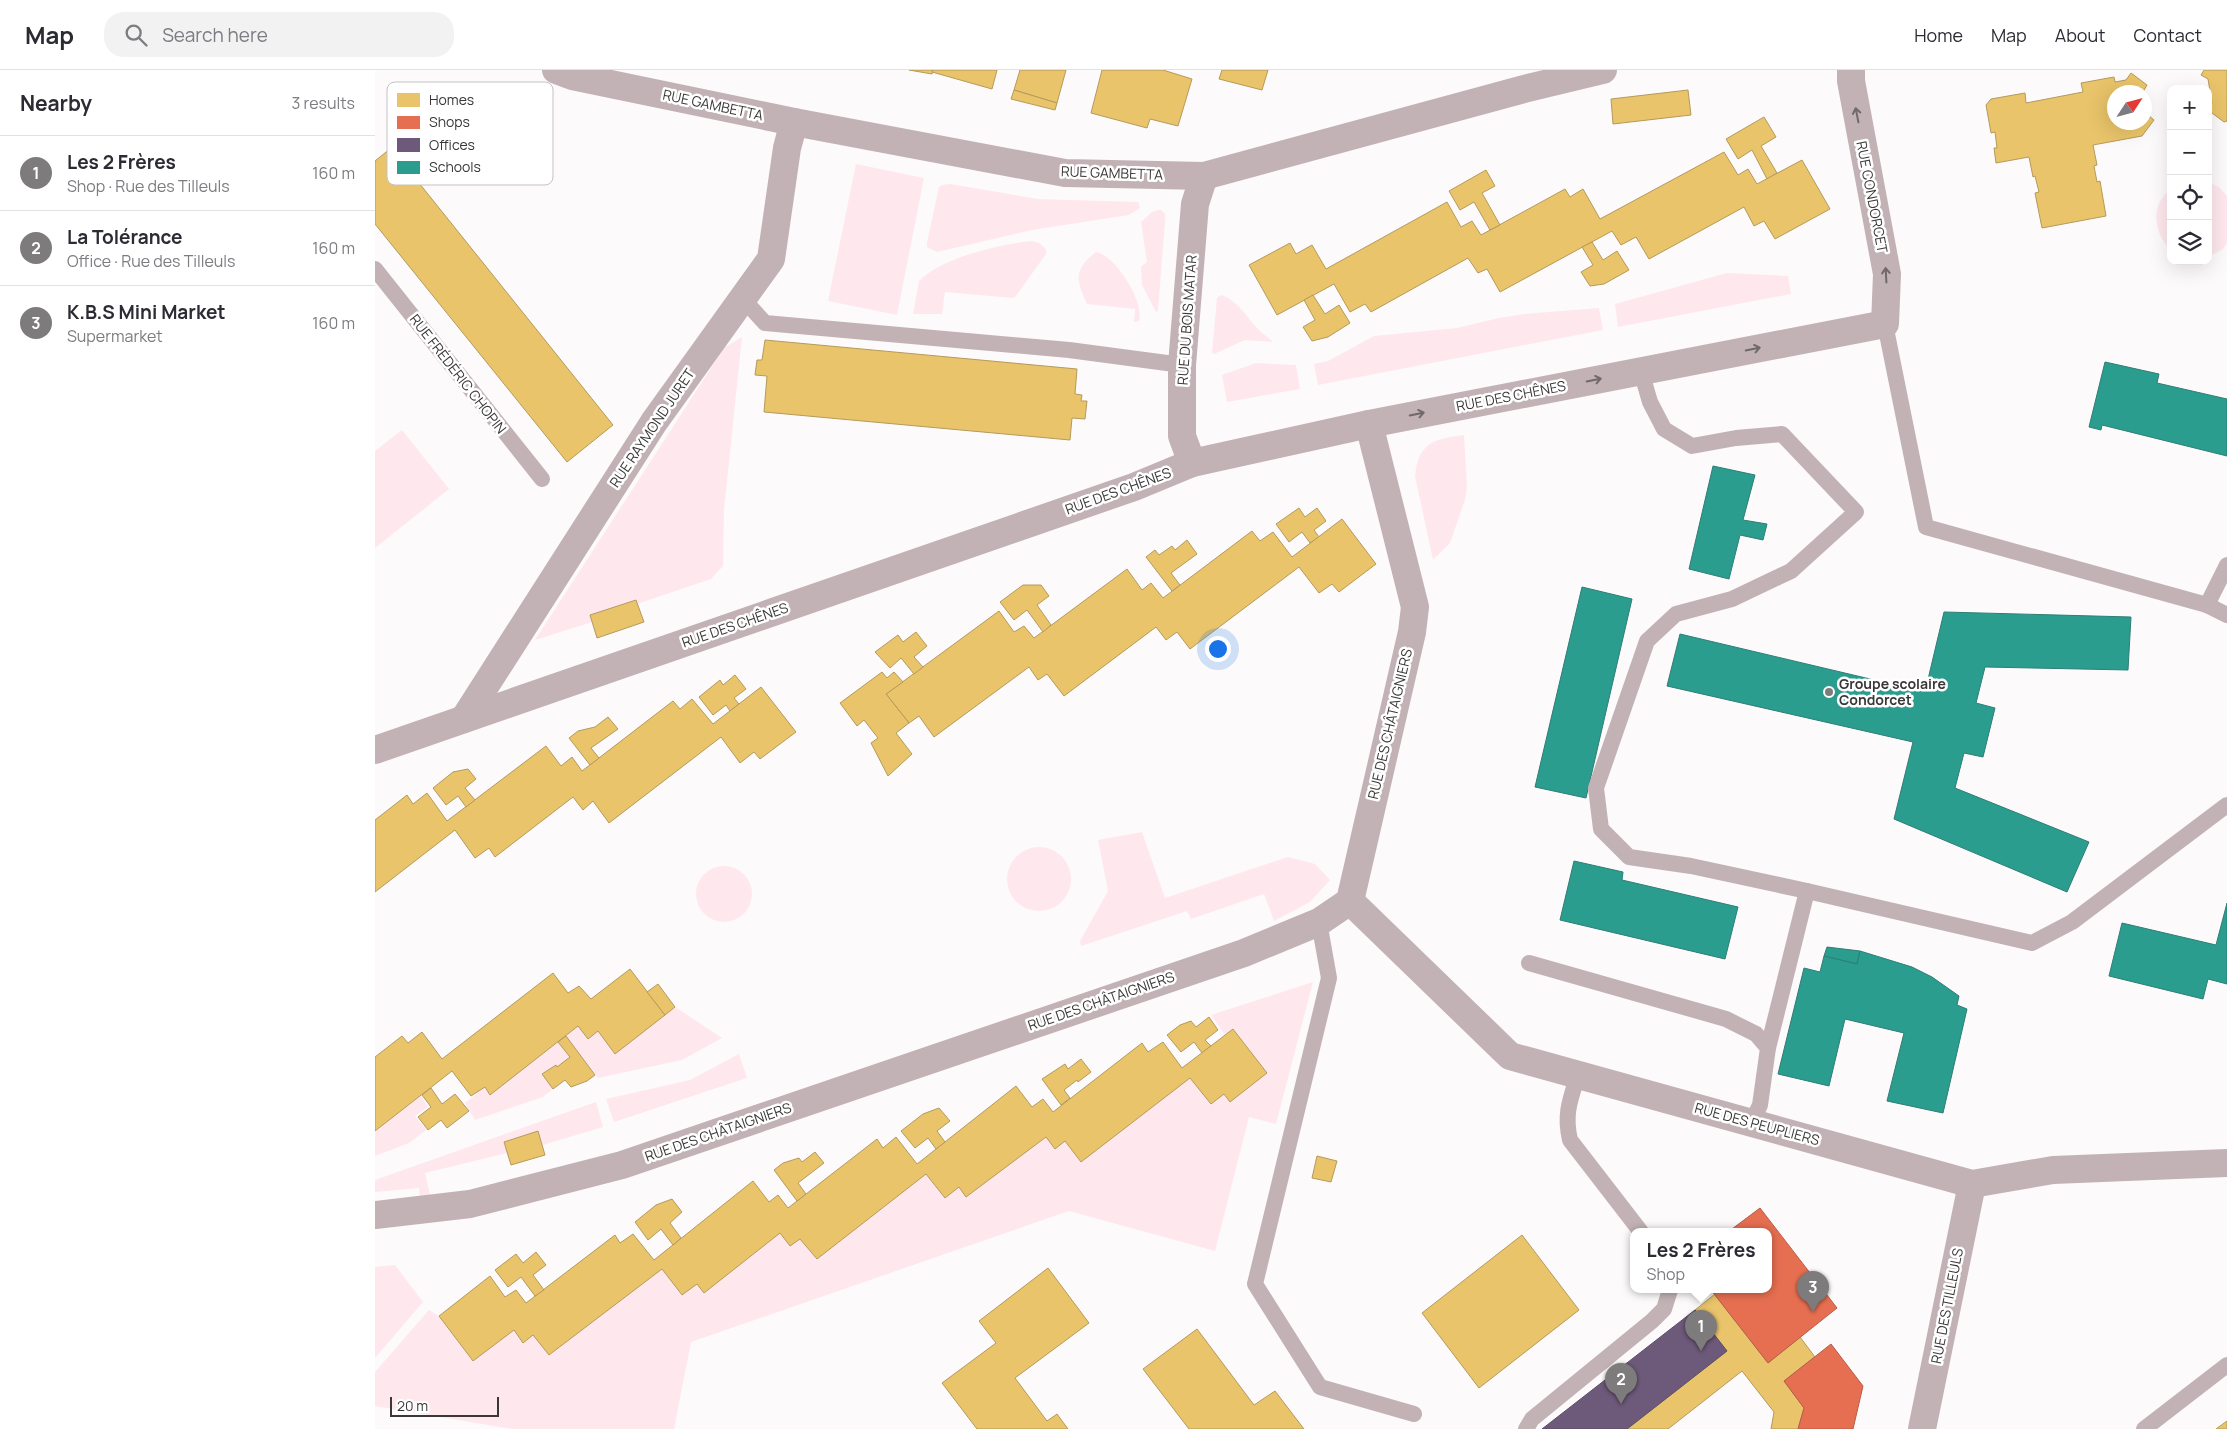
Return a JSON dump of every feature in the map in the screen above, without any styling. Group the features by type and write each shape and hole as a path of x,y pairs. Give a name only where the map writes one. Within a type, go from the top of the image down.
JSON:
{"street":[{"name":"RUE GAMBETTA","path":"556,70 572,76 794,122 1065,173 1204,176 1524,88 1603,70"},
{"name":"RUE CONDORCET","path":"1851,70 1851,81 1887,274 1885,324"},
{"name":"RUE RAYMOND JURET","path":"464,719 653,422 771,259 787,148 794,122"},
{"name":"RUE DU BOIS MATAR","path":"1192,463 1182,436 1181,365 1195,204 1204,176"},
{"name":"RUE DES CHÊNES","path":"375,750 1134,487 1192,463 1369,424 1885,324"},
{"name":"RUE DES CHÂTAIGNIERS","path":"375,1215 470,1204 621,1165 1244,953 1319,922 1350,901 1412,632 1415,607 1369,424"},
{"name":"RUE DES PEUPLIERS","path":"1350,901 1510,1056 1972,1184 2053,1170 2227,1163"},
{"name":"RUE DES TILLEULS","path":"1922,1429 1972,1184"}],"lane":[{"name":"RUE FRÉDÉRIC CHOPIN","path":"375,269 542,479"},
{"path":"743,299 765,323 1069,350 1181,365"},
{"path":"1885,324 1926,527 2207,605 2227,615"},
{"path":"1641,371 1650,402 1664,429 1692,446 1736,438 1781,434 1857,512 1791,570 1732,599 1676,614 1647,641 1596,788 1601,829 1629,857 1691,866 2032,943 2072,922 2227,805"},
{"path":"2207,605 2227,565"},
{"path":"1752,1122 1760,1105 1768,1048 1807,891"},
{"path":"1319,922 1329,978 1255,1284 1320,1387 1414,1414"},
{"path":"1529,963 1726,1019 1756,1034 1768,1048"},
{"path":"1578,1075 1569,1104 1566,1122 1570,1140 1638,1228"},
{"path":"1526,1429 1532,1419 1652,1321 1664,1308 1669,1293"},
{"path":"2144,1429 2227,1365"}],"shaded area":[{"path":"856,164 924,178 897,315 828,301"},
{"path":"950,184 1038,199 1138,202 1140,208 1129,215 1032,230 937,252 927,247 927,242 939,187"},
{"path":"2212,184 2219,187 2227,196 2227,243 2223,249 2212,255"},
{"path":"2167,193 2167,245 2161,236 2156,220 2159,203"},
{"path":"1158,210 1165,214 1165,221 1158,311 1156,312 1142,285 1141,267 1147,262 1141,222 1152,212"},
{"path":"1032,241 1039,243 1046,249 1046,254 1013,298 945,292 942,314 913,314 919,281 941,265 972,253 1004,245"},
{"path":"1096,252 1112,261 1127,280 1140,313 1139,321 1134,322 1135,309 1087,304 1079,282 1080,270 1083,264"},
{"path":"1727,273 1788,276 1791,294 1618,327 1615,304"},
{"path":"1221,295 1237,304 1259,330 1273,342 1245,340 1214,354 1212,352 1217,298"},
{"path":"1599,308 1603,330 1318,385 1314,364 1328,361 1374,336 1457,328 1524,314"},
{"path":"742,337 724,510 723,566 711,579 637,604 635,600 590,615 592,622 535,640 724,348"},
{"path":"1256,363 1296,365 1300,389 1227,402 1222,375"},
{"path":"402,430 449,489 375,548 375,451"},
{"path":"1464,435 1467,487 1465,500 1450,543 1433,560 1415,476 1417,465 1424,449 1430,444 1445,438"},
{"path":"1142,832 1165,898 1288,857 1315,864 1330,880 1310,902 1274,921 1264,894 1191,919 1187,911 1081,946 1080,941 1108,891 1098,840"},
{"path":"1039,847 1051,849 1062,856 1069,867 1071,879 1069,891 1062,902 1051,909 1039,911 1027,909 1016,902 1009,891 1007,879 1009,867 1016,856 1027,849"},
{"path":"724,866 735,868 744,874 750,883 752,894 750,905 744,914 735,920 724,922 713,920 704,914 698,905 696,894 698,883 704,874 713,868"},
{"path":"1313,982 1276,1124 1249,1117 1215,1251 1069,1211 691,1342 674,1429 512,1429 375,1406 375,1372 429,1310 439,1316 472,1361 514,1330 523,1343 533,1335 549,1355 662,1269 681,1295 697,1284 704,1292 780,1233 800,1239 817,1259 926,1174 945,1198 959,1187 1046,1137 1055,1148 1065,1141 1081,1162 1190,1078 1211,1104 1224,1094 1230,1102 1267,1073 1234,1029 1225,1035 1211,1015"},
{"path":"675,1007 722,1038 682,1060 598,1078 566,1036 578,1026 588,1039 598,1031 615,1053"},
{"path":"558,1042 570,1057 557,1067 555,1065 543,1074 553,1089 543,1097 475,1120 465,1103 485,1087 490,1095"},
{"path":"739,1054 747,1078 614,1122 606,1099 690,1080"},
{"path":"421,1096 428,1107 415,1116 426,1130 409,1143 375,1156 375,1131"},
{"path":"596,1102 603,1127 543,1145 538,1132 504,1142 507,1153 425,1173 431,1199 420,1200 419,1188 375,1192 375,1180"},
{"path":"395,1265 423,1302 375,1358 375,1267"}],"building: Homes":[{"path":"909,70 933,70 932,74"},
{"path":"933,70 997,70 992,89 932,72"},
{"path":"1020,70 1066,70 1057,103 1014,90"},
{"path":"1102,70 1163,70 1192,79 1178,126 1150,119 1147,128 1091,113"},
{"path":"1222,70 1268,70 1262,90 1219,79"},
{"path":"2204,70 2227,70 2227,121 2224,122 2212,113 2212,85 2209,85 2208,79 2201,75"},
{"path":"2131,73 2147,85 2107,85 2107,130 2146,130 2142,136 2093,145 2097,165 2094,166 2097,182 2100,181 2106,216 2042,228 2035,193 2039,192 2035,176 2033,177 2029,157 1996,163 1994,148 1997,148 1995,132 1991,133 1986,105 1991,99 2025,93 2026,103 2083,92 2081,83 2114,77 2115,82 2126,80"},
{"path":"1014,90 1057,103 1055,110 1011,99"},
{"path":"1688,90 1691,115 1613,124 1611,99"},
{"path":"1764,117 1776,137 1761,146 1777,173 1767,179 1752,150 1738,159 1726,139"},
{"path":"387,151 387,185 421,185 613,425 567,462 375,224 375,161"},
{"path":"1724,152 1738,175 1748,169 1757,184 1802,160 1830,209 1775,239 1764,221 1754,226 1744,207 1649,259 1636,237 1621,245 1612,231 1500,292 1487,269 1478,273 1468,258 1371,312 1365,304 1350,312 1334,284 1277,315 1249,265 1290,243 1296,254 1312,245 1326,269 1447,202 1461,227 1472,221 1481,235 1565,189 1570,197 1583,189 1600,219"},
{"path":"1486,170 1495,186 1482,193 1500,225 1490,230 1474,202 1460,210 1449,191"},
{"path":"1592,242 1603,260 1617,251 1629,270 1604,284 1590,286 1581,272 1593,265 1582,247"},
{"path":"1313,295 1325,314 1339,305 1350,323 1328,337 1312,341 1303,327 1315,320 1304,300"},
{"path":"765,340 1077,369 1075,394 1082,395 1081,401 1087,401 1085,419 1072,418 1070,440 764,412 767,376 755,375 757,360 762,360"},
{"path":"1299,508 1305,517 1317,508 1326,521 1314,530 1319,537 1310,543 1302,532 1289,542 1276,524"},
{"path":"1342,519 1376,564 1339,592 1332,584 1319,593 1299,567 1190,649 1177,632 1166,640 1156,627 1064,696 1047,674 1038,680 1029,667 934,737 919,716 909,723 886,694 999,611 1014,632 1024,626 1034,638 1127,569 1142,590 1151,583 1163,598 1252,531 1260,541 1273,532 1292,557"},
{"path":"1187,540 1197,554 1171,573 1180,585 1172,591 1146,557 1155,550 1159,555 1172,546 1175,550"},
{"path":"1023,585 1041,585 1049,596 1037,605 1051,625 1043,632 1027,610 1014,620 1000,602"},
{"path":"636,600 644,622 597,638 590,615"},
{"path":"916,632 927,646 914,657 923,667 914,674 901,658 890,668 875,652 898,635 903,642"},
{"path":"882,672 887,678 894,672 903,682 886,694 909,723 896,733 912,754 888,776 871,743 878,738 864,720 857,726 840,703"},
{"path":"735,675 746,689 734,698 739,704 730,711 726,705 713,715 699,697 720,680 723,685"},
{"path":"761,687 796,732 760,759 754,752 740,763 721,737 609,823 593,801 583,810 573,797 495,857 489,848 475,858 455,830 375,892 375,820 407,795 413,804 427,793 447,821 546,746 561,766 572,757 582,771 673,701 680,709 692,699 713,724"},
{"path":"608,717 618,729 591,748 599,758 590,765 569,738 578,731 595,727"},
{"path":"468,769 476,779 465,788 475,800 466,807 458,796 446,805 433,788 453,772"},
{"path":"630,969 665,1015 615,1054 598,1031 588,1039 578,1026 490,1095 485,1087 471,1096 452,1071 375,1131 375,1057 402,1036 408,1043 422,1032 442,1059 553,973 568,993 579,986 591,999"},
{"path":"658,984 675,1007 665,1015 647,992"},
{"path":"1209,1017 1218,1030 1205,1040 1211,1046 1202,1053 1194,1042 1181,1052 1167,1035 1180,1025 1191,1021 1196,1027"},
{"path":"1233,1029 1267,1073 1230,1102 1224,1094 1211,1104 1190,1078 1081,1162 1065,1141 1055,1149 1046,1137 966,1197 959,1187 945,1198 926,1174 817,1259 800,1239 790,1246 780,1233 704,1293 697,1284 682,1295 662,1269 549,1355 533,1335 523,1343 514,1330 473,1361 439,1316 490,1276 505,1297 516,1290 526,1303 615,1235 620,1243 633,1234 654,1260 753,1181 769,1202 778,1195 788,1208 877,1139 883,1148 896,1137 917,1164 1016,1086 1032,1107 1043,1099 1053,1112 1142,1043 1148,1052 1163,1042 1182,1068"},
{"path":"566,1036 595,1075 587,1081 571,1087 565,1080 553,1089 542,1074 556,1065 557,1067 570,1057 558,1042"},
{"path":"1081,1059 1091,1072 1064,1090 1070,1098 1061,1105 1042,1079 1065,1064 1068,1069"},
{"path":"431,1088 442,1104 455,1094 469,1111 447,1128 441,1120 428,1130 418,1117 431,1107 422,1095"},
{"path":"939,1108 950,1121 937,1131 945,1142 936,1149 928,1138 915,1148 901,1131 923,1114"},
{"path":"538,1131 545,1155 511,1165 504,1142"},
{"path":"815,1152 824,1163 798,1183 806,1194 797,1201 774,1170 783,1163 799,1158 802,1162"},
{"path":"1317,1156 1337,1161 1331,1182 1312,1178"},
{"path":"672,1199 682,1212 670,1223 681,1238 673,1245 661,1229 648,1240 635,1222 656,1205"},
{"path":"1522,1235 1579,1310 1479,1388 1422,1313"},
{"path":"536,1252 546,1265 533,1275 544,1290 535,1296 521,1277 508,1287 495,1270 516,1254 523,1263"},
{"path":"1048,1268 1089,1323 1015,1378 1047,1421 1057,1414 1068,1429 977,1429 942,1383 996,1343 979,1321"},
{"path":"1715,1294 1768,1363 1800,1337 1815,1357 1784,1381 1804,1408 1798,1429 1771,1429 1774,1412 1742,1371 1668,1429 1627,1429 1727,1351 1695,1310"},
{"path":"1197,1329 1254,1405 1275,1391 1304,1429 1189,1429 1143,1369"},
{"path":"2227,1421 2227,1429 2216,1429"}],"building: Shops":[{"path":"1760,1208 1837,1308 1768,1363 1713,1293 1772,1293 1772,1228 1733,1228"},
{"path":"1831,1344 1863,1386 1853,1429 1798,1429 1804,1408 1784,1381"}],"building: Offices":[{"path":"1695,1310 1727,1351 1627,1429 1542,1429"}],"building: Schools":[{"path":"2105,362 2159,374 2157,383 2227,399 2227,456 2102,425 2101,430 2089,427"},
{"path":"1713,466 1755,475 1743,520 1767,524 1763,540 1740,535 1729,579 1689,569"},
{"path":"1582,587 1632,599 1586,798 1535,787"},
{"path":"1944,612 2131,617 2128,670 1985,667 1976,703 1995,708 1983,757 1964,753 1955,788 2089,842 2067,892 1894,819 1913,742 1667,686 1680,634 1925,692"},
{"path":"1574,861 1623,872 1622,880 1738,907 1725,959 1560,920"},
{"path":"2227,903 2227,984 2208,979 2203,999 2109,976 2122,923 2216,945"},
{"path":"1827,947 1860,951 1857,964 1824,956"},
{"path":"1860,951 1912,967 1932,977 1959,996 1957,1005 1967,1009 1943,1113 1887,1101 1904,1033 1845,1019 1829,1086 1778,1074 1804,968 1820,972 1824,956 1857,964"}],"place":[{"name":"Groupe scolaire Condorcet","path":"1829,692"},
{"name":"K.B.S Mini Market","path":"1813,1312"},
{"name":"Les 2 Frères","path":"1701,1351"},
{"name":"La Tolérance","path":"1621,1404"}]}
